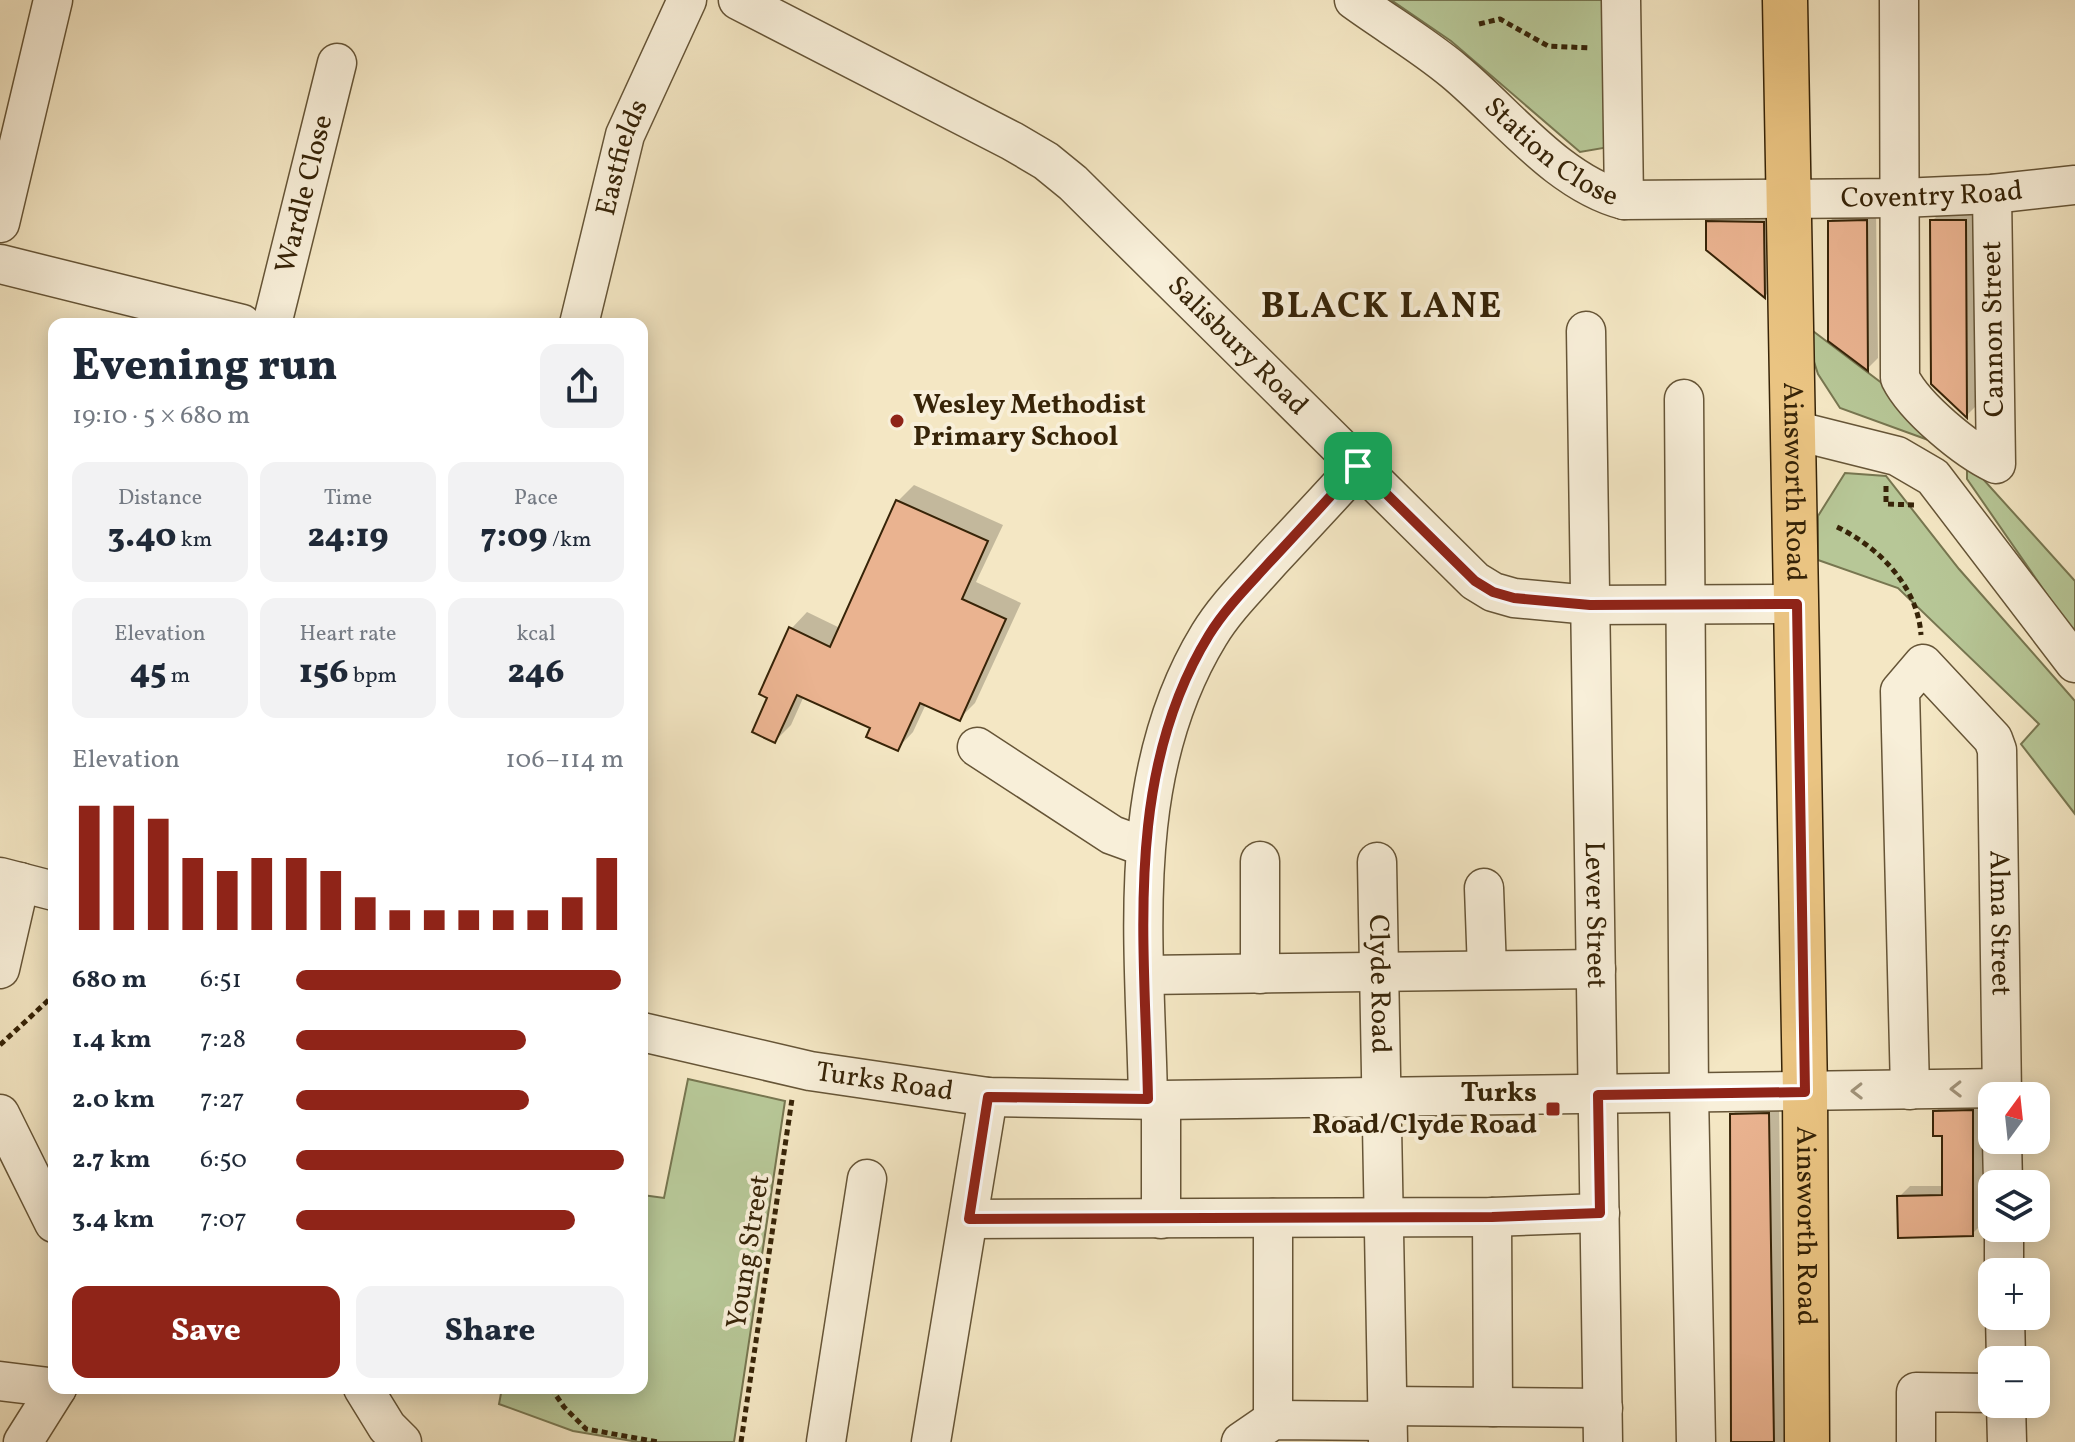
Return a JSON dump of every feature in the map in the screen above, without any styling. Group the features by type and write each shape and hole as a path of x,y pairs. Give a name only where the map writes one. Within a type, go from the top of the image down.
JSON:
{"main road":[{"name":"Ainsworth Road","path":"1785,0 1805,1092 1807,1442"}],"street":[{"path":"0,223 53,0"},
{"name":"Eastfields","path":"580,318 625,135 687,0"},
{"name":"Salisbury Road","path":"738,0 1046,161 1073,183 1475,581 1493,592 1514,598 1590,605 1797,604"},
{"name":"Station Close","path":"1354,0 1453,70 1555,163 1607,196 1624,200 1787,201"},
{"path":"1621,0 1624,200"},
{"path":"1899,0 1898,156 1901,198"},
{"name":"Wardle Close","path":"273,318 336,62"},
{"name":"Coventry Road","path":"1787,201 1992,194 2075,185"},
{"name":"Cannon Street","path":"1901,198 1900,378 1908,394 1976,455 1996,464 1992,194"},
{"path":"0,264 218,318"},
{"name":"Lever Street","path":"1586,331 1571,387 1590,605 1603,1425"},
{"path":"1684,399 1689,1094 1696,1442"},
{"path":"1793,430 1897,456 1933,477 2075,663"},
{"path":"1161,1219 1145,975 1145,847 1147,815 1158,758 1190,669 1210,633 1230,606 1358,466"},
{"path":"1910,1090 1900,691 1923,664"},
{"name":"Alma Street","path":"1923,664 1993,739 1997,750 2002,1082"},
{"path":"977,747 1112,835 1145,847"},
{"path":"1260,861 1260,974"},
{"name":"Clyde Road","path":"1377,862 1388,1423"},
{"path":"0,969 25,883"},
{"path":"1484,888 1487,970"},
{"path":"1145,975 1596,969"},
{"name":"Turks Road","path":"648,1033 797,1069 988,1097 1154,1099 1978,1091"},
{"path":"931,1442 988,1097"},
{"path":"4,1133 48,1212"},
{"path":"826,1442 867,1179"},
{"path":"969,1219 1492,1217 1600,1213"},
{"path":"1492,1217 1493,1407"},
{"path":"1273,1218 1273,1420"},
{"path":"0,1381 48,1387"},
{"path":"1916,1442 1916,1392 1978,1393"},
{"path":"23,1442 53,1394"},
{"path":"367,1394 387,1427 402,1442"},
{"path":"1241,1442 1273,1420 1388,1423 1493,1407 1603,1425"},
{"path":"2006,1418 2007,1442"}],"path":[{"path":"1479,24 1500,19 1548,46 1622,47"},
{"path":"1837,527 1871,548 1895,572 1912,601 1920,625 1923,664"},
{"path":"0,1045 48,1001"},
{"name":"Young Street","path":"741,1442 797,1069"},
{"path":"555,1394 586,1429 658,1442"}],"green space":[{"path":"1391,0 1607,0 1615,146 1580,152 1451,41"},
{"path":"1801,322 1928,418 1965,459 1931,441 1840,408 1818,374"},
{"path":"1967,461 2075,581 2075,635 1967,479"},
{"path":"1845,473 1886,476 1959,569 2075,701 2075,814 2021,744 2039,724 1898,588 1818,560 1818,516"},
{"path":"688,1079 785,1101 734,1442 638,1442 573,1431 499,1404 501,1394 648,1394 648,1196 664,1198"}],"building":[{"path":"1867,220 1868,371 1828,341 1828,221"},
{"path":"1930,220 1966,220 1967,418 1931,384"},
{"path":"1706,221 1764,222 1765,298 1706,250"},
{"path":"896,500 988,541 962,599 1006,619 960,721 920,703 898,751 866,737 870,728 797,695 775,743 752,732 767,698 759,694 789,627 830,647"},
{"path":"1973,1110 1973,1236 1898,1238 1897,1196 1942,1195 1942,1136 1933,1136 1933,1111"},
{"path":"1769,1113 1774,1442 1731,1442 1730,1114"}],"place":[{"name":"Wesley Methodist Primary School","path":"897,421"},
{"name":"Turks Road/Clyde Road","path":"1553,1109"}],"district":[{"name":"BLACK LANE","path":"1382,308"}],"route":[{"path":"1358,466 1475,581 1493,592 1514,598 1590,605 1797,604 1805,1092 1598,1095 1600,1213 1492,1217 969,1219 988,1097 1148,1099 1144,863 1147,815 1165,733 1190,669 1210,633 1230,606 1358,466"}]}
